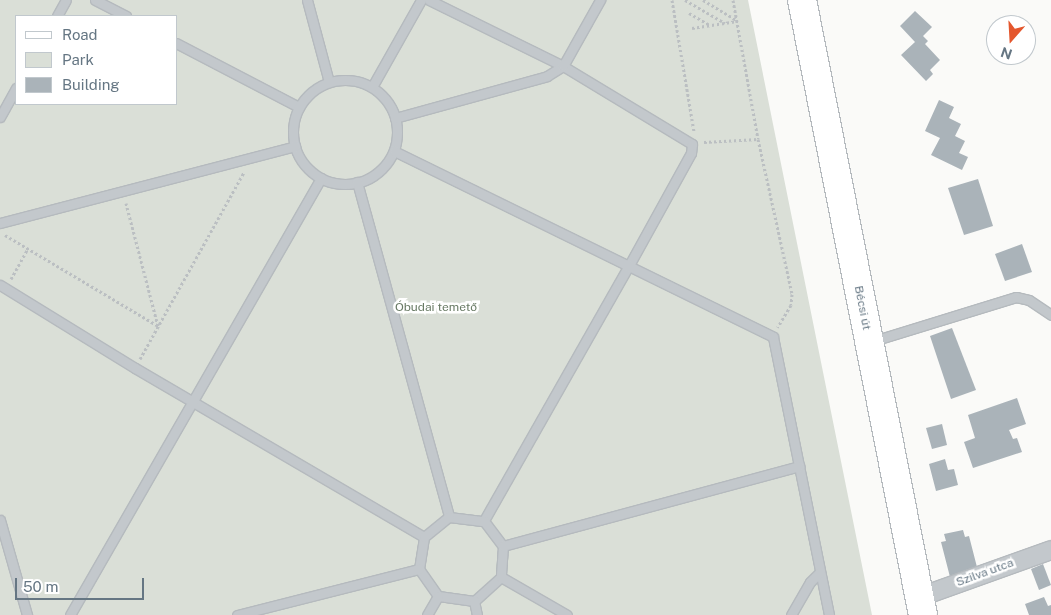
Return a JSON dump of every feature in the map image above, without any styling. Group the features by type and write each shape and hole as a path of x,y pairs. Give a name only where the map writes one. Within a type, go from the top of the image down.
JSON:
{"main road":[{"name":"Bécsi út","path":"802,0 922,606"}],"street":[{"name":"Szilva utca","path":"922,606 1051,550"}],"lane":[{"path":"58,15 66,0"},
{"path":"95,0 124,15"},
{"path":"308,0 329,82"},
{"path":"372,87 422,0"},
{"path":"429,0 563,66 692,144 690,153 628,267 484,521"},
{"path":"395,118 547,76 563,66 600,0"},
{"path":"178,43 299,107"},
{"path":"353,80 372,87 388,102 395,118 397,132 394,150 379,172 357,182 339,184 321,178 304,164 295,146 293,127 299,107 312,92 329,82 353,80"},
{"path":"0,117 15,90"},
{"path":"2,227 295,146"},
{"path":"394,150 773,337 829,615"},
{"path":"70,615 321,178"},
{"path":"357,182 449,517"},
{"path":"3,287 135,368 424,537"},
{"path":"869,342 1016,297 1028,300 1051,315"},
{"path":"503,546 799,466"},
{"path":"449,517 484,521 503,546 501,577 474,601 438,596 419,569 424,537 449,517"},
{"path":"0,520 27,615"},
{"path":"237,615 419,569"},
{"path":"791,615 810,582 820,572"},
{"path":"501,577 567,615"},
{"path":"427,615 438,596"},
{"path":"474,601 477,615"}],"path":[{"path":"672,0 695,135 692,144 758,139"},
{"path":"685,0 725,23"},
{"path":"703,0 737,21"},
{"path":"733,0 758,139 792,294 788,311 773,337"},
{"path":"688,13 710,26"},
{"path":"692,28 737,21"},
{"path":"135,368 252,158"},
{"path":"124,193 158,326"},
{"path":"2,227 6,237 158,326"},
{"path":"3,287 27,250"}],"green space":[{"name":"Óbudai temető","path":"0,0 748,0 872,615 0,615"}],"building":[{"path":"915,11 932,27 923,36 928,41 925,44 940,60 930,70 933,74 926,81 901,55 915,42 900,26"},
{"path":"939,100 954,107 949,118 961,124 955,136 965,141 959,153 968,157 962,170 931,155 940,138 925,131"},
{"path":"978,179 993,226 964,235 948,188"},
{"path":"1022,244 1032,272 1005,281 995,254"},
{"path":"952,328 976,390 951,399 930,336"},
{"path":"1017,398 1026,424 1009,430 1013,439 1017,438 1022,452 973,468 964,442 975,438 968,415"},
{"path":"942,424 947,445 932,449 926,428"},
{"path":"945,459 948,470 954,469 958,485 936,491 929,464"},
{"path":"963,530 965,537 969,536 978,571 950,577 941,542 946,541 944,534"},
{"path":"1043,564 1051,585 1039,590 1031,569"},
{"path":"1044,597 1048,606 1051,605 1051,615 1029,615 1025,604"}]}
